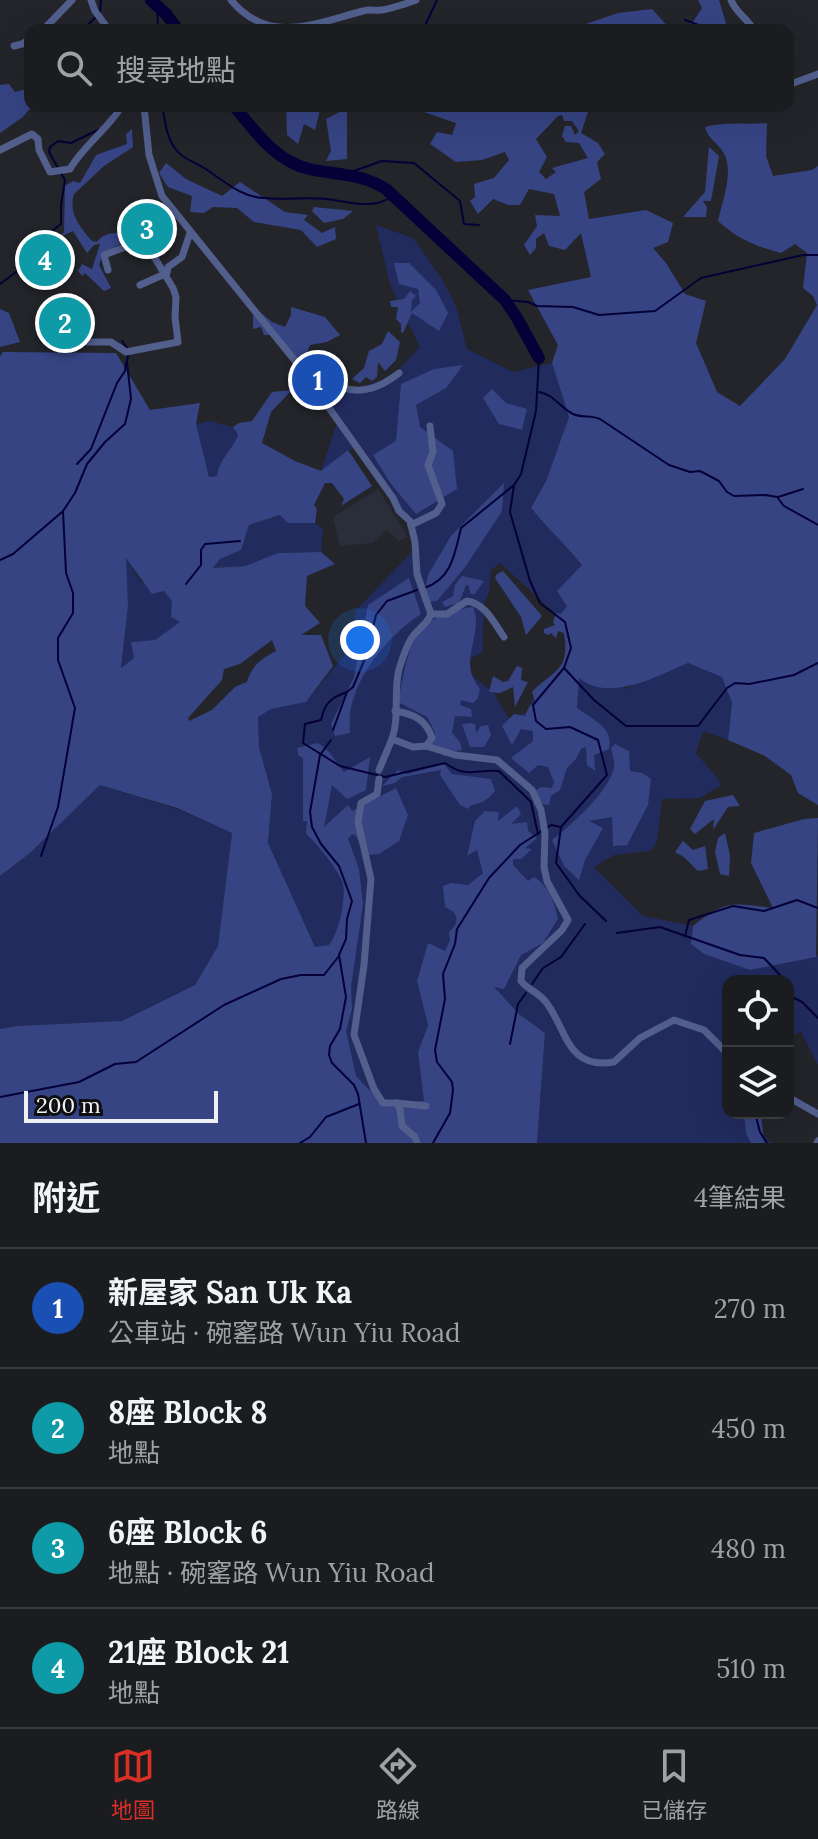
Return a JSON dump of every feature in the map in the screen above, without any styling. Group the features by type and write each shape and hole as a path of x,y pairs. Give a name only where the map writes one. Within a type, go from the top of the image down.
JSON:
{"street":[{"path":"49,24 72,0"},
{"path":"91,0 104,24"},
{"path":"231,0 264,24"},
{"path":"317,24 367,9 383,10 416,0"},
{"path":"731,0 736,11 750,24"},
{"path":"14,46 24,43"},
{"path":"794,83 818,74"},
{"path":"0,150 32,134 38,139 39,150 50,172 70,169 85,147 109,126 118,112"},
{"path":"145,112 149,155 162,196 304,373 411,525 417,574 431,614 410,641 400,669 395,711 398,722 379,770"},
{"path":"167,273 168,267 182,257 190,233"},
{"path":"75,342 111,342 130,351 178,342 176,297 167,273 144,240 104,255 108,270"},
{"path":"140,285 167,273"},
{"path":"304,373 326,378 337,386 361,390 384,385 399,373"},
{"path":"411,525 436,513 442,504 428,465 433,452 430,426"},
{"path":"431,614 447,614 467,601 475,602 486,611 504,637"},
{"path":"395,711 415,716 425,724 432,738 426,746"},
{"path":"392,739 455,755 497,760 539,800 547,881 568,920 562,930 526,962 521,978 525,986 543,998 554,1013 563,1038 576,1053 591,1061 614,1062 640,1038 674,1020 704,1030 722,1049"},
{"path":"379,779 377,794 361,803 358,814 371,879 354,1035 383,1103 426,1106"},
{"path":"794,1100 818,1114"},
{"path":"397,1103 402,1126 415,1137 417,1143"}],"shaded area":[{"path":"698,0 719,0 726,24 690,24 702,8"},
{"path":"652,9 666,24 586,24 618,13"},
{"path":"9,84 15,92 24,90 24,112 27,112 0,133 0,85"},
{"path":"286,112 320,112 315,130 304,124 298,144 287,135"},
{"path":"339,112 347,112 347,159 326,161 331,151 326,119"},
{"path":"424,112 588,112 581,133 598,143 605,154 597,162 601,179 584,192 589,219 646,210 673,223 668,242 653,248 685,294 706,301 696,343 717,392 740,406 785,359 817,305 813,296 803,288 807,253 795,244 781,253 764,248 740,237 718,221 728,168 723,152 705,127 767,123 766,156 773,176 812,170 818,166 818,805 798,793 791,775 765,756 728,740 732,703 722,677 688,663 619,688 591,685 579,678 577,708 605,730 610,741 609,749 594,755 595,771 587,765 586,747 581,749 567,768 560,790 551,796 549,805 537,803 530,794 541,787 552,788 554,782 548,767 538,765 529,773 511,758 533,741 533,731 521,729 512,745 502,726 514,714 525,716 535,701 532,692 562,663 565,655 564,633 558,631 556,638 551,633 544,633 544,629 555,625 556,613 561,614 567,606 557,591 582,565 531,508 546,481 569,417 552,363 558,345 528,290 591,277 581,233 565,250 549,246 544,233 536,239 536,248 530,255 524,245 537,226 535,215 560,216 554,194 529,189 520,205 508,205 493,199 478,214 470,201 475,197 474,184 494,178 509,160 505,152 482,160 456,162 430,144 437,132 452,135 456,123","holes":["562,115 564,121 572,121 579,131 575,135 571,126 565,126 562,136 566,142 579,143 588,158 552,168 556,172 546,179 539,172 547,157 536,139 558,116"]},
{"path":"132,129 133,147 104,166 74,194 76,219 92,241 97,242 107,234 129,231 130,225 147,234 151,232 150,239 156,244 154,248 144,237 130,239 103,253 99,265 111,288 104,291 85,273 82,276 78,271 82,264 92,269 100,244 94,245 87,253 73,231 60,237 64,232 65,186 73,181 80,183 96,155 127,144 126,134"},
{"path":"709,147 719,156 711,201 703,201 707,207 706,217 683,217 705,192"},
{"path":"166,163 186,179 222,196 240,182 285,212 308,215 304,220 322,233 335,227 336,239 317,247 301,230 254,222 237,208 213,207 204,213 190,212 192,196 168,187 159,173"},
{"path":"314,207 353,211 343,219 324,223 312,211"},
{"path":"376,225 413,238 442,279 456,306 467,349 513,372 552,363 569,417 546,481 531,508 582,565 567,606 624,689 688,663 722,677 732,703 728,740 703,731 696,753 722,784 700,798 662,799 657,842 650,851 614,855 594,867 643,916 693,926 691,944 705,954 750,970 816,957 818,954 818,1065 801,1032 794,1035 794,975 722,975 722,1119 760,1119 764,1135 770,1143 537,1143 545,1033 519,1014 474,967 428,943 417,981 428,1025 418,1052 425,1101 382,1103 325,1045 315,948 268,843 272,794 259,747 258,716 271,709 306,702 350,648 356,610 415,549 409,525 357,444 335,463 332,483 321,471 337,423 319,384 350,390 392,377 420,347 390,284","holes":["500,563 567,624 570,658 537,690 527,712 509,719 493,692 471,675 467,660 482,653 484,603 489,592 491,570"]},
{"path":"394,263 409,263 436,290 448,313 439,331 412,313 401,332 401,324 396,319 398,307 391,307 390,301 404,299 410,291 416,296 412,300 411,312 420,303 418,289 399,284"},
{"path":"291,307 325,317 340,335 327,342 310,345 302,366 270,335 264,335 261,327 253,329 253,316 260,312 272,322 285,327"},
{"path":"0,309 9,313 20,342 0,347"},
{"path":"388,331 400,342 396,360 385,371 378,362 377,377 372,381 366,377 360,383 352,379 364,368 369,351 382,344"},
{"path":"3,352 116,353 150,410 200,403 196,424 209,477 217,476 238,435 233,427 252,421 272,392 292,390 271,412 262,443 321,471 348,450 372,486 341,506 344,499 332,483 325,483 314,505 317,509 315,523 288,523 280,515 249,525 241,550 220,559 213,568 245,566 278,553 321,552 335,564 307,576 305,606 320,623 301,635 321,635 333,666 306,702 271,709 258,717 259,747 272,794 268,843 315,947 329,945 341,916 343,884 327,858 306,834 307,821 303,821 303,758 298,755 297,748 318,743 344,772 370,757 366,790 347,799 332,785 324,827 348,805 352,811 396,788 408,815 399,841 379,854 368,855 355,835 348,839 359,869 363,904 351,987 352,1009 346,1031 356,1076 382,1103 424,1101 418,1052 428,1025 417,981 428,943 445,951 450,940 449,932 456,921 453,912 445,907 443,886 451,883 468,885 483,873 477,850 467,856 475,821 485,811 499,812 498,821 517,806 521,814 511,824 527,822 528,831 537,838 525,848 532,849 521,859 513,859 513,865 528,881 534,877 544,885 558,919 543,943 521,955 504,989 494,987 519,1014 545,1033 537,1143 0,1143 0,1029 122,1021 195,985 218,946 232,833 177,808 100,785 30,853 0,876 0,356","holes":["126,558 152,594 164,591 172,601 171,617 180,622 155,640 131,642 134,658 121,668 128,606","272,640 276,651 258,663 247,682 235,687 212,710 189,721 188,718 222,680 224,669 240,664"]},
{"path":"463,365 446,388 416,405 420,427 453,451 457,489 416,514 391,484 373,455 396,441 401,384 434,369"},
{"path":"492,389 506,403 527,409 522,430 499,424 483,398"},
{"path":"210,421 233,427 238,435 217,476 209,477 196,424"},
{"path":"504,483 502,511 466,566 437,601 422,602 428,575 451,536"},
{"path":"378,489 408,537 399,541 386,530 373,543 340,546 333,517"},
{"path":"281,515 288,523 315,523 323,529 321,552 278,553 245,566 212,568 220,559 240,550 249,525"},
{"path":"125,556 141,582 164,590 173,601 171,617 181,622 155,640 132,642 135,658 121,668 128,606"},
{"path":"503,571 542,616 526,635 521,617 495,578"},
{"path":"462,576 484,581 474,595 466,585 459,603 445,607 442,602 453,596 455,585"},
{"path":"409,578 421,614 387,643 368,667 350,711 350,733 335,736 331,724 354,677 368,605"},
{"path":"473,607 476,628 470,668 480,689 473,703 461,700 460,705 471,709 472,717 455,716 452,733 462,750 444,756 431,746 435,732 427,717 398,702 416,637 436,618"},
{"path":"517,666 522,668 521,680 528,682 515,707 513,687 500,693 489,692 493,676 503,682 508,681"},
{"path":"462,724 475,724 476,733 481,726 488,725 491,735 484,747 470,747"},
{"path":"615,744 629,751 630,771 642,773 651,779 648,805 627,845 613,846 612,817 589,821 603,828 585,860 579,880 564,866 552,840 605,787 614,767 611,748"},
{"path":"444,764 452,774 491,779 495,791 468,809 460,805 440,775 441,770 402,777 395,783 382,786 398,770 407,774"},
{"path":"100,785 177,809 232,833 218,946 195,985 122,1021 0,1029 0,876 30,853"},
{"path":"733,795 740,806 728,807 713,830 714,819 695,834 690,829 705,801"},
{"path":"818,818 816,957 750,970 704,954 691,944 693,926 722,907 739,904 773,908 751,863 754,833"},
{"path":"725,833 730,855 729,876 720,874 715,852 718,838"},
{"path":"683,841 693,850 705,846 708,869 698,871 675,852"},
{"path":"745,1119 762,1119 764,1142 774,1143 751,1143"}],"waterway":[{"path":"100,12 101,0"},
{"path":"151,0 174,24"},
{"path":"426,24 437,0"},
{"path":"157,5 158,24"},
{"path":"88,24 96,17"},
{"path":"685,20 696,24"},
{"path":"163,112 169,138 177,151 247,195 318,198 360,204 377,203 392,196"},
{"path":"239,112 267,144 297,165 367,180 386,189 505,300 539,358"},
{"path":"0,284 35,258 47,235 61,224 65,180 49,152 50,147 58,141 71,143 100,129"},
{"path":"348,173 382,161 414,163 460,201 464,224 479,225"},
{"path":"505,300 537,306 573,307 599,315 655,311 701,278 803,255 818,255"},
{"path":"56,295 57,322 63,332 75,340"},
{"path":"122,341 127,348"},
{"path":"41,856 58,807 75,708 58,660 58,638 73,613 73,593 66,573 63,511 75,493 87,464 125,424 131,399 128,354"},
{"path":"424,588 441,578 451,564 461,528 514,485 521,474 536,411 539,358"},
{"path":"77,464 91,449 126,363"},
{"path":"539,392 573,414 600,419 669,465 690,472 700,471 719,481 734,496 777,497 784,506 818,525"},
{"path":"514,485 510,512 530,581 540,603 565,622 571,648 564,668 533,705 536,721 546,729 570,727 598,740 607,775 561,827 556,863 579,895 606,921"},
{"path":"778,497 803,489"},
{"path":"0,560 13,554 62,512"},
{"path":"186,584 201,565 201,550 205,544 240,541"},
{"path":"333,730 347,692 353,687 366,656 376,615 387,601 417,590"},
{"path":"564,668 594,700 626,726 698,726 727,688 735,683 749,684 794,675 818,663"},
{"path":"347,692 329,702 321,720 305,724 303,743 340,766 385,777 445,763 466,772 499,771 531,802 538,834"},
{"path":"331,740 320,755 310,812 312,827 339,866 352,901 346,939 339,955 346,997 340,1029 330,1046 329,1055 358,1094 366,1143"},
{"path":"433,1143 450,1113 453,1090 452,1082 437,1062 435,1050 445,999 443,974 455,944 457,929 489,878 520,845 551,825 561,827"},
{"path":"685,936 689,920 733,906 764,911 797,900 818,908"},
{"path":"532,984 543,968 561,957 585,924"},
{"path":"617,933 660,927 740,955 764,958 780,975"},
{"path":"0,1097 79,1082 115,1064 136,1062 224,1005 281,979 324,975 339,956"},
{"path":"510,1044 518,1004 526,993"},
{"path":"794,998 818,1018"},
{"path":"300,1143 310,1137 326,1117 359,1104"},
{"path":"757,1119 767,1143"}],"place":[{"name":"6座 Block 6","path":"147,229"},
{"name":"21座 Block 21","path":"45,260"},
{"name":"8座 Block 8","path":"65,323"},
{"name":"新屋家 San Uk Ka","path":"318,380"}]}
